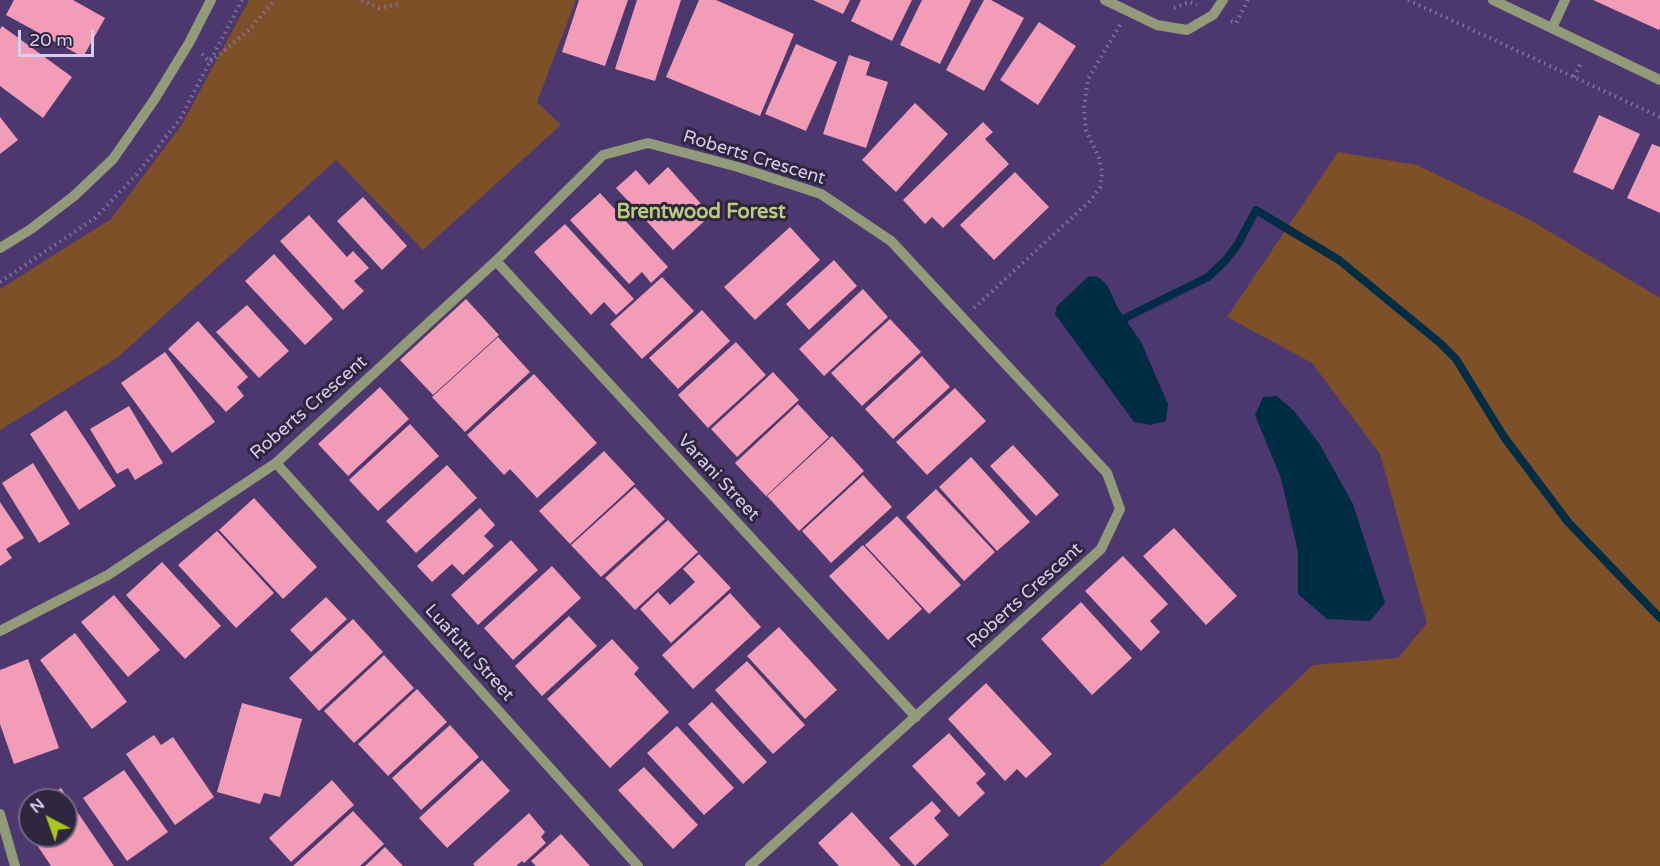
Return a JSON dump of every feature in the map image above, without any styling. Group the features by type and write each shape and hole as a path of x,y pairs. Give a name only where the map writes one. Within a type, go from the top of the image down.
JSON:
{"street":[{"path":"0,248 31,229 74,196 113,159 154,100 189,43 211,0"},
{"path":"1105,0 1157,25 1187,30 1214,15 1223,0"},
{"path":"1493,0 1660,80"},
{"path":"1551,28 1565,0"},
{"name":"Roberts Crescent","path":"0,631 108,575 276,463 496,261 603,155 648,143 738,166 821,194 891,241 1107,473 1120,509 1101,549 750,866"},
{"name":"Varani Street","path":"496,261 916,717"},
{"name":"Luafutu Street","path":"276,463 638,866"},
{"path":"0,814 15,866"}],"path":[{"path":"210,62 249,30 275,0"},
{"path":"362,0 379,8 400,4"},
{"path":"1408,0 1660,117"},
{"path":"963,318 1091,200 1100,187 1102,172 1086,130 1084,108 1088,79 1128,11"}],"shaded area":[{"path":"249,0 576,0 537,102 561,125 423,250 336,160 117,358 0,430 0,289 111,219 181,126"},
{"path":"1338,152 1417,165 1532,221 1660,298 1660,866 1100,866 1313,665 1398,658 1427,623 1380,454 1312,363 1227,317"}],"water":[{"path":"1089,276 1098,277 1107,285 1118,308 1141,342 1168,404 1166,421 1150,425 1134,422 1055,314 1057,306"},
{"path":"1277,396 1293,410 1319,443 1353,504 1385,603 1370,621 1327,619 1298,594 1298,552 1281,478 1255,415 1263,397"}],"building":[{"path":"14,0 73,0 105,18 83,57 6,15"},
{"path":"579,0 628,0 605,66 562,52"},
{"path":"637,0 681,0 655,81 615,69"},
{"path":"699,0 716,0 794,34 760,116 666,77"},
{"path":"813,0 850,0 843,14"},
{"path":"861,0 912,0 892,41 851,21"},
{"path":"922,0 971,0 940,64 900,45"},
{"path":"984,0 991,0 1024,18 984,91 946,70"},
{"path":"1593,0 1660,0 1660,28 1659,30"},
{"path":"1039,22 1076,46 1038,105 1000,80"},
{"path":"2,26 72,77 43,118 0,86 0,29"},
{"path":"796,44 837,62 806,131 765,114"},
{"path":"849,55 870,62 866,75 888,82 866,148 823,134"},
{"path":"915,103 948,134 896,192 862,160"},
{"path":"1599,115 1640,134 1613,190 1573,172"},
{"path":"0,117 18,140 0,154"},
{"path":"983,122 993,132 985,139 1009,164 943,228 932,217 925,224 903,200"},
{"path":"1652,144 1660,147 1660,213 1627,198"},
{"path":"668,167 711,215 673,250 616,188 636,170 649,185"},
{"path":"1015,172 1049,207 994,260 960,225"},
{"path":"600,193 668,267 651,283 642,272 629,284 570,220"},
{"path":"363,197 407,246 382,270 337,221"},
{"path":"309,215 347,257 353,251 369,268 354,281 364,291 343,310 280,241"},
{"path":"565,224 634,299 616,315 604,302 591,315 534,252"},
{"path":"790,227 820,260 755,320 724,287"},
{"path":"274,254 333,319 305,345 245,281"},
{"path":"834,260 857,286 809,330 786,304"},
{"path":"662,277 694,311 642,359 610,324"},
{"path":"863,289 888,317 824,376 799,349"},
{"path":"466,299 499,335 433,395 400,360"},
{"path":"247,305 289,351 259,378 216,332"},
{"path":"702,310 730,341 678,389 649,358"},
{"path":"890,319 921,352 862,406 831,373"},
{"path":"198,321 248,377 237,387 244,396 226,412 168,349"},
{"path":"498,337 530,372 465,432 432,397"},
{"path":"736,342 766,375 708,428 678,395"},
{"path":"165,352 215,422 172,453 121,383"},
{"path":"922,356 950,387 893,439 865,409"},
{"path":"773,372 799,400 737,457 711,429"},
{"path":"534,374 597,443 537,498 510,469 504,475 467,435"},
{"path":"380,387 409,419 348,476 318,444"},
{"path":"955,388 986,421 927,475 896,442"},
{"path":"798,404 829,437 766,496 735,463"},
{"path":"129,406 163,463 135,480 128,468 117,474 90,429"},
{"path":"66,410 116,486 79,510 30,434"},
{"path":"410,424 439,456 378,511 349,480"},
{"path":"832,436 864,471 799,531 767,496"},
{"path":"1013,445 1059,495 1036,516 990,466"},
{"path":"604,451 635,484 570,544 539,511"},
{"path":"971,457 1030,522 997,551 939,487"},
{"path":"33,463 70,524 39,543 2,483"},
{"path":"447,465 477,498 416,553 386,521"},
{"path":"863,475 892,507 831,563 802,531"},
{"path":"635,487 665,519 601,577 571,545"},
{"path":"936,489 995,552 964,581 906,517"},
{"path":"254,498 317,567 283,599 219,530"},
{"path":"0,502 24,538 6,549 12,558 0,566"},
{"path":"480,508 495,525 484,536 494,546 463,575 452,564 432,582 417,566"},
{"path":"897,516 961,585 929,614 865,545"},
{"path":"668,520 698,552 635,610 605,578"},
{"path":"1174,528 1237,596 1206,625 1143,556"},
{"path":"217,531 274,593 236,628 178,565"},
{"path":"511,540 538,570 478,625 451,595"},
{"path":"863,545 922,609 888,640 829,576"},
{"path":"699,554 731,588 671,643 640,609 658,592 670,605 695,582 683,569"},
{"path":"1123,556 1168,604 1150,621 1160,632 1141,651 1085,591"},
{"path":"162,562 221,626 185,659 126,595"},
{"path":"552,566 581,598 513,660 484,628"},
{"path":"730,593 761,627 693,689 662,655"},
{"path":"114,595 160,650 128,677 81,622"},
{"path":"326,597 347,619 311,652 290,630"},
{"path":"1081,602 1132,658 1092,695 1041,639"},
{"path":"569,616 597,646 542,696 515,666"},
{"path":"353,619 383,652 319,711 289,678"},
{"path":"779,627 837,690 805,719 747,656"},
{"path":"75,633 127,702 92,729 40,660"},
{"path":"612,639 639,668 634,674 669,712 610,768 547,699"},
{"path":"384,655 414,688 354,743 324,711"},
{"path":"28,659 59,748 14,764 0,724 0,670"},
{"path":"747,661 805,725 773,754 715,690"},
{"path":"986,683 1052,754 1026,778 1017,769 1005,781 948,719"},
{"path":"417,689 447,722 388,776 358,744"},
{"path":"712,702 767,762 743,784 688,724"},
{"path":"242,703 302,719 280,797 264,793 260,804 217,792"},
{"path":"450,725 479,757 421,810 392,778"},
{"path":"677,726 734,788 704,815 647,753"},
{"path":"949,733 986,774 976,783 985,793 959,817 912,766"},
{"path":"154,735 161,745 173,737 214,797 175,825 126,754"},
{"path":"482,760 510,791 447,848 419,818"},
{"path":"644,767 698,825 673,849 618,790"},
{"path":"124,770 168,832 127,861 83,798"},
{"path":"332,780 354,805 291,862 269,838"},
{"path":"932,801 941,811 934,818 949,835 915,866 889,838"},
{"path":"353,811 384,844 360,866 293,866"},
{"path":"852,812 901,866 839,866 818,843"},
{"path":"78,813 114,866 51,866 39,848 78,848"},
{"path":"529,813 545,832 541,837 546,843 524,863 522,861 516,866 475,866 473,864"},
{"path":"561,834 590,866 536,866 531,861"},
{"path":"385,847 403,866 365,866"}],"waterway":[{"path":"1125,318 1208,277 1226,260 1238,244 1256,210 1339,260 1440,343 1456,359 1504,437 1568,522 1660,618"}],"district":[{"name":"Brentwood Forest","path":"701,213"}]}
